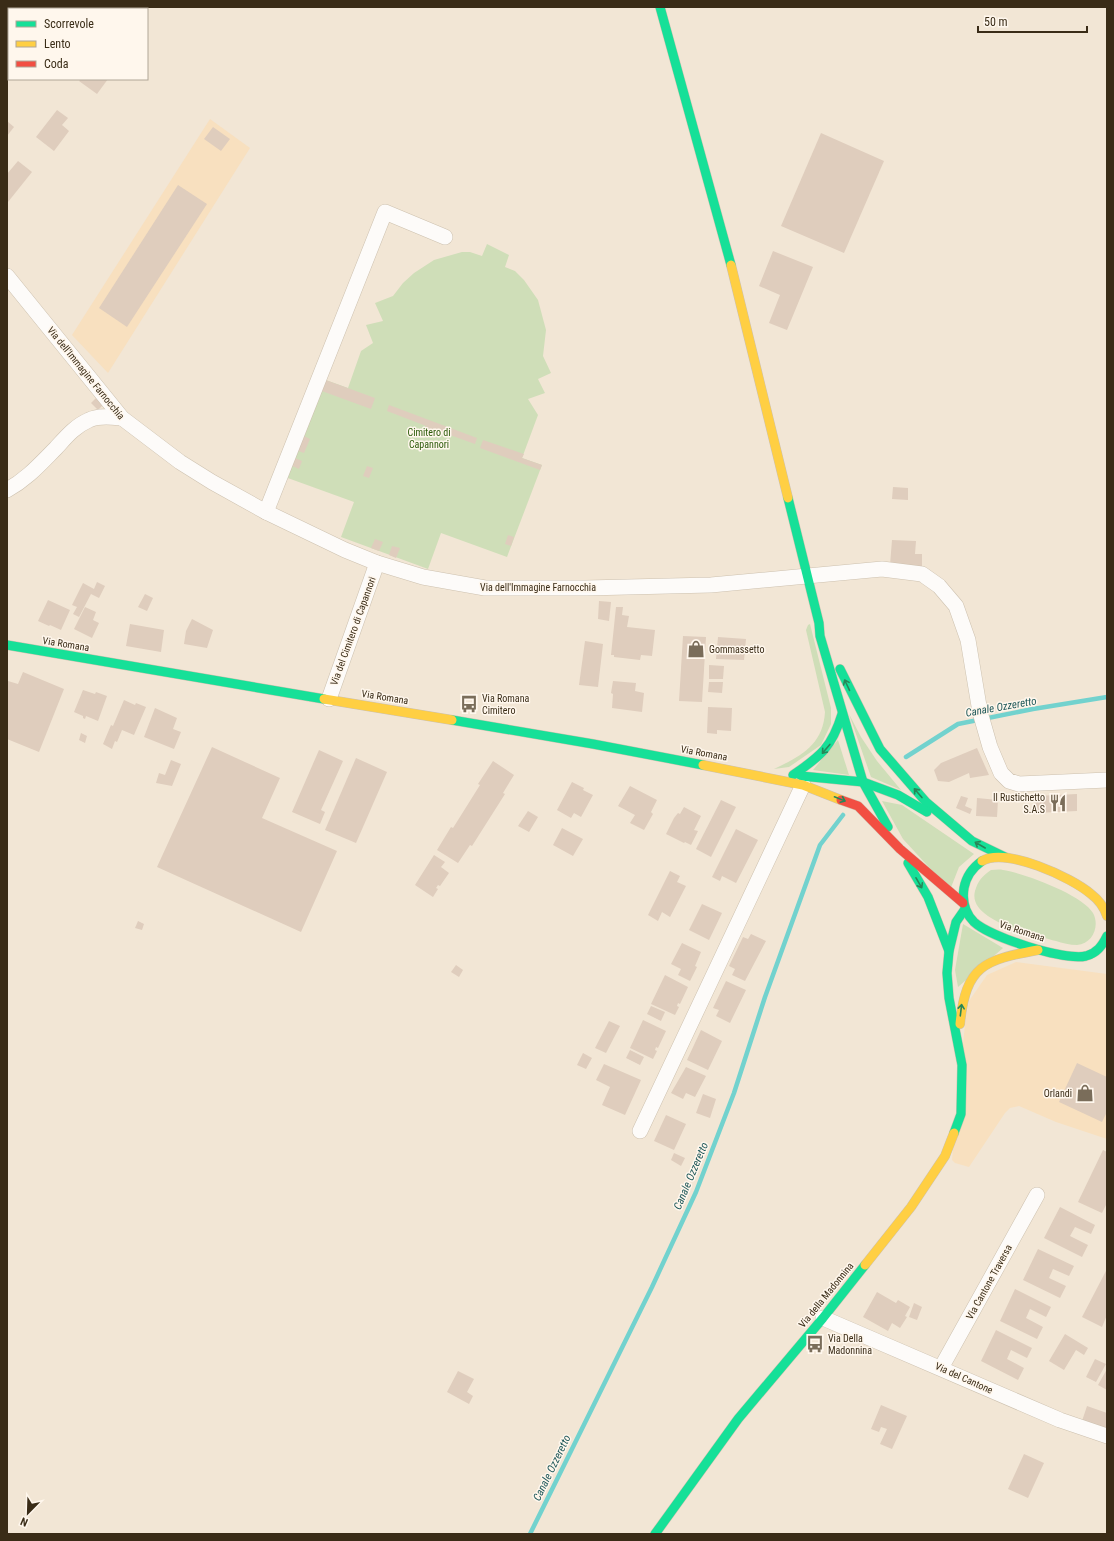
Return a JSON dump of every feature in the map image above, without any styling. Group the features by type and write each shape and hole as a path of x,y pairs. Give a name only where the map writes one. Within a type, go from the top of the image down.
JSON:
{"street":[{"path":"660,7 727,250 808,575 819,623 820,636 842,714 863,782 928,897 949,951"},
{"path":"266,512 385,212 445,237"},
{"name":"Via dell'Immagine Farnocchia","path":"7,276 122,418 180,462 212,482 266,512 345,550 377,563 423,577 484,588 586,588 711,585 882,569 922,574 939,586 956,606 968,640 980,712 1001,773 1009,781 1019,784 1107,780"},
{"path":"7,490 20,483 32,473 71,431 80,425 90,419 106,417 122,418"},
{"name":"Via del Cimitero di Capannori","path":"329,699 377,563"},
{"path":"819,623 858,707 880,749 926,802 957,829 982,847 1006,857 1057,874 1086,889 1106,895"},
{"name":"Via Romana","path":"7,645 593,744 759,775"},
{"path":"640,1131 798,780 810,765 824,753 834,740 842,714"},
{"path":"759,775 798,780 863,782 898,795 957,829"},
{"path":"759,775 798,780 858,806 900,849"},
{"name":"Via Romana","path":"900,849 964,906 971,918 981,928 1002,938 1042,950 1062,955 1100,958"},
{"path":"959,1049 949,998 947,973 949,951 956,922 964,906 962,893 966,880 974,867 987,858 1006,857"},
{"path":"1086,889 1106,907 1107,916"},
{"path":"1085,956 1094,953 1105,945 1107,936"},
{"path":"959,1049 960,1013 964,991 972,977 985,965 1000,959 1042,950"},
{"name":"Via della Madonnina","path":"655,1534 738,1419 823,1318 911,1207 945,1156 962,1114 962,1065 959,1049"},
{"name":"Via Cantone Traversa","path":"941,1368 1037,1195"},
{"name":"Via del Cantone","path":"823,1318 1060,1420 1107,1436"}],"shaded area":[{"path":"210,119 250,148 108,373 72,335"},
{"path":"1016,962 1107,974 1107,1139 1056,1122 1019,1106 1010,1108 1005,1113 969,1167 955,1163 952,1160 965,1024 969,1001 987,975"}],"green space":[{"name":"Cimitero di Capannori","path":"487,244 509,255 505,267 515,271 524,280 538,300 546,330 543,356 551,373 538,379 545,393 528,399 538,415 522,458 542,465 507,557 441,533 428,569 341,537 354,502 285,477 323,379 348,388 361,351 373,343 366,325 383,321 375,303 393,296 403,283 414,273 434,260 462,252 470,252 482,256"},
{"path":"810,624 831,708 831,724 821,745 789,767 774,769 793,759 809,748 820,733 823,723 825,712 806,630"},
{"path":"849,714 861,737 877,761 901,790 871,777"},
{"path":"838,740 849,775 813,770"},
{"path":"882,801 902,805 974,854 959,867 950,890 903,839"},
{"path":"991,870 1002,870 1025,875 1066,892 1078,899 1093,913 1096,923 1094,934 1083,944 1066,944 1033,935 1005,925 992,918 981,911 975,902 975,891 978,884 985,874"},
{"path":"963,924 1003,948 958,987 955,970"}],"building":[{"path":"7,37 8,59 7,58"},
{"path":"80,80 107,80 97,94 79,81"},
{"path":"57,110 68,118 62,125 69,131 54,151 36,137"},
{"path":"7,121 14,127 7,136"},
{"path":"213,127 230,139 221,151 204,139"},
{"path":"821,133 884,161 844,253 781,226"},
{"path":"18,161 32,172 8,202 7,174"},
{"path":"178,185 207,204 127,327 99,308"},
{"path":"773,251 813,267 787,330 769,323 780,295 759,286"},
{"path":"323,379 375,398 371,409 319,390"},
{"path":"96,398 103,405 98,410 91,403"},
{"path":"389,405 477,438 475,444 436,430 434,435 423,431 426,426 387,411"},
{"path":"302,435 310,439 304,453 296,450"},
{"path":"483,440 524,454 522,458 542,465 540,470 480,448"},
{"path":"293,457 302,461 299,469 290,465"},
{"path":"367,466 373,468 369,478 363,476"},
{"path":"893,487 908,488 908,500 892,499"},
{"path":"508,535 514,537 511,546 505,544"},
{"path":"375,539 383,542 379,551 371,548"},
{"path":"892,540 916,541 915,554 922,554 922,567 890,565"},
{"path":"392,546 400,548 396,558 389,555"},
{"path":"97,582 105,586 99,598 91,594 79,617 73,614 77,607 72,605 83,583 94,589"},
{"path":"145,594 153,598 147,611 138,607"},
{"path":"48,600 70,610 61,630 38,621"},
{"path":"599,601 611,602 609,621 598,619"},
{"path":"85,607 96,612 93,620 99,623 92,638 74,629"},
{"path":"616,607 623,607 622,615 629,616 627,627 655,630 652,656 641,655 640,660 614,657 614,655 611,655"},
{"path":"192,619 213,630 207,648 184,644 186,631"},
{"path":"130,624 164,630 161,652 126,646"},
{"path":"683,636 706,637 702,702 679,701"},
{"path":"718,637 746,639 744,660 716,659"},
{"path":"585,641 603,644 598,687 579,685"},
{"path":"709,665 724,666 723,679 709,679"},
{"path":"23,672 64,689 39,752 7,739 7,683 8,681 18,684"},
{"path":"613,681 636,683 635,691 644,693 642,712 612,708 613,694 611,693"},
{"path":"709,682 723,682 722,693 708,692"},
{"path":"83,690 95,694 96,692 107,696 98,721 86,716 85,719 83,716 74,712"},
{"path":"124,700 135,705 136,703 146,707 134,735 122,730 112,749 103,744 111,725 113,726"},
{"path":"708,707 732,708 731,731 717,730 717,734 707,733"},
{"path":"155,708 177,718 173,729 181,732 174,749 144,737"},
{"path":"81,733 87,736 85,743 79,740"},
{"path":"212,747 280,778 262,818 337,851 301,932 157,867"},
{"path":"977,748 989,775 970,778 969,773 949,782 938,781 934,770 941,763"},
{"path":"319,750 343,761 321,810 325,812 320,824 292,812"},
{"path":"356,758 387,772 356,843 325,830"},
{"path":"171,760 181,764 172,786 156,783 159,773 165,775"},
{"path":"493,761 514,775 503,793 505,794 472,846 470,845 458,863 437,850 451,827 453,828"},
{"path":"572,782 584,788 583,790 593,795 581,817 574,813 571,818 557,810"},
{"path":"630,786 657,800 651,812 653,814 644,830 630,823 635,815 618,806"},
{"path":"1077,794 1077,811 1036,813 1035,796"},
{"path":"961,796 968,798 965,806 972,809 970,814 956,808"},
{"path":"977,798 998,800 997,817 976,816"},
{"path":"721,800 736,807 711,857 696,849"},
{"path":"684,807 701,816 694,830 698,831 691,845 666,834 674,818 678,813 680,814"},
{"path":"528,811 538,817 529,832 518,826"},
{"path":"562,828 583,839 573,856 553,845"},
{"path":"736,829 758,840 736,883 722,876 720,881 712,877"},
{"path":"434,855 445,862 441,867 449,873 440,886 438,885 436,888 438,889 433,897 415,885"},
{"path":"670,871 680,876 677,882 686,886 670,917 662,912 658,921 648,915"},
{"path":"702,904 722,913 709,940 689,930"},
{"path":"138,921 144,924 142,930 135,928"},
{"path":"751,934 766,941 745,981 732,975 735,969 729,966 743,937 748,939"},
{"path":"682,943 701,952 695,966 697,967 690,981 678,975 681,969 671,964"},
{"path":"456,965 463,970 459,977 451,972"},
{"path":"665,975 688,987 680,1004 678,1003 677,1006 679,1007 675,1015 651,1004"},
{"path":"726,981 746,990 730,1023 716,1016 719,1010 713,1008"},
{"path":"651,1006 665,1012 661,1021 647,1014"},
{"path":"643,1020 666,1031 658,1048 656,1047 655,1050 657,1051 653,1059 630,1048"},
{"path":"609,1021 620,1026 606,1053 595,1048"},
{"path":"701,1030 722,1041 708,1070 687,1060"},
{"path":"630,1050 644,1057 640,1065 626,1058"},
{"path":"583,1053 592,1058 586,1069 577,1065"},
{"name":"Orlandi","path":"1077,1063 1107,1077 1107,1112 1102,1122 1059,1102"},
{"path":"604,1064 641,1080 625,1115 602,1105 610,1087 596,1080"},
{"path":"686,1067 706,1076 695,1097 686,1093 683,1099 671,1093"},
{"path":"703,1094 716,1099 710,1118 696,1113"},
{"path":"666,1115 686,1124 674,1150 654,1141"},
{"path":"1103,1150 1107,1152 1107,1203 1102,1213 1078,1202"},
{"path":"674,1153 685,1158 681,1166 671,1160"},
{"path":"1060,1207 1095,1225 1091,1234 1075,1227 1070,1236 1088,1245 1082,1257 1044,1238"},
{"path":"1038,1249 1074,1266 1069,1276 1053,1269 1049,1278 1066,1286 1060,1298 1023,1280"},
{"path":"1107,1269 1107,1315 1102,1327 1082,1317"},
{"path":"1015,1289 1051,1307 1046,1317 1030,1309 1026,1318 1043,1327 1037,1339 1000,1321"},
{"path":"877,1292 896,1303 898,1300 910,1307 905,1316 907,1317 900,1328 892,1323 888,1331 863,1317"},
{"path":"914,1303 922,1307 917,1320 909,1317"},
{"path":"996,1330 1032,1348 1027,1358 1011,1350 1007,1359 1024,1368 1018,1380 981,1361"},
{"path":"1065,1334 1088,1348 1084,1355 1076,1350 1064,1370 1049,1361"},
{"path":"1095,1359 1106,1364 1096,1382 1086,1377"},
{"path":"1107,1369 1107,1390 1098,1385"},
{"path":"458,1371 474,1379 467,1392 473,1396 469,1404 447,1392"},
{"path":"881,1405 907,1416 892,1449 880,1444 887,1429 881,1427 879,1432 871,1429"},
{"path":"1087,1406 1107,1413 1107,1430 1082,1421"},
{"path":"1024,1454 1044,1463 1028,1498 1008,1489"}],"waterway":[{"name":"Canale Ozzeretto","path":"906,757 958,724 1033,709 1107,697"},
{"name":"Canale Ozzeretto","path":"530,1534 652,1287 696,1192 734,1093 765,997 820,845 843,815"}],"traffic: fast":[{"path":"660,7 731,265"},
{"path":"788,498 819,623 820,636 863,782 888,827"},
{"path":"7,645 324,699"},
{"path":"840,669 880,749 926,802 972,841 1005,857"},
{"path":"793,775 824,750 834,735 842,714"},
{"path":"452,720 593,744 703,765"},
{"path":"801,776 863,782 898,795 927,812"},
{"path":"982,861 968,876 963,897 964,906 968,914 974,922 983,928 1011,941 1061,955 1076,957 1086,956 1096,951 1107,936"},
{"path":"908,863 928,897 949,951"},
{"path":"954,1133 961,1114 962,1065 949,998 947,973 949,951 956,922 965,909"},
{"path":"655,1534 738,1419 823,1318 865,1265"}],"traffic: slow":[{"path":"731,265 788,498"},
{"path":"324,699 452,720"},
{"path":"703,765 803,785 841,800"},
{"path":"982,861 993,858 1006,858 1022,861 1054,872 1082,887 1094,896 1101,904 1107,916"},
{"path":"960,1024 967,989 973,977 981,969 991,962 1004,957 1038,950"},
{"path":"865,1265 911,1207 945,1156 954,1133"}],"traffic: jam":[{"path":"841,800 858,806 900,849 963,903"}],"place":[{"name":"Gommassetto","path":"696,649"},
{"name":"Via Romana Cimitero","path":"469,704"},
{"name":"Il Rustichetto S.A.S","path":"1058,803"},
{"name":"Orlandi","path":"1085,1093"},
{"name":"Via Della Madonnina","path":"815,1344"}]}
